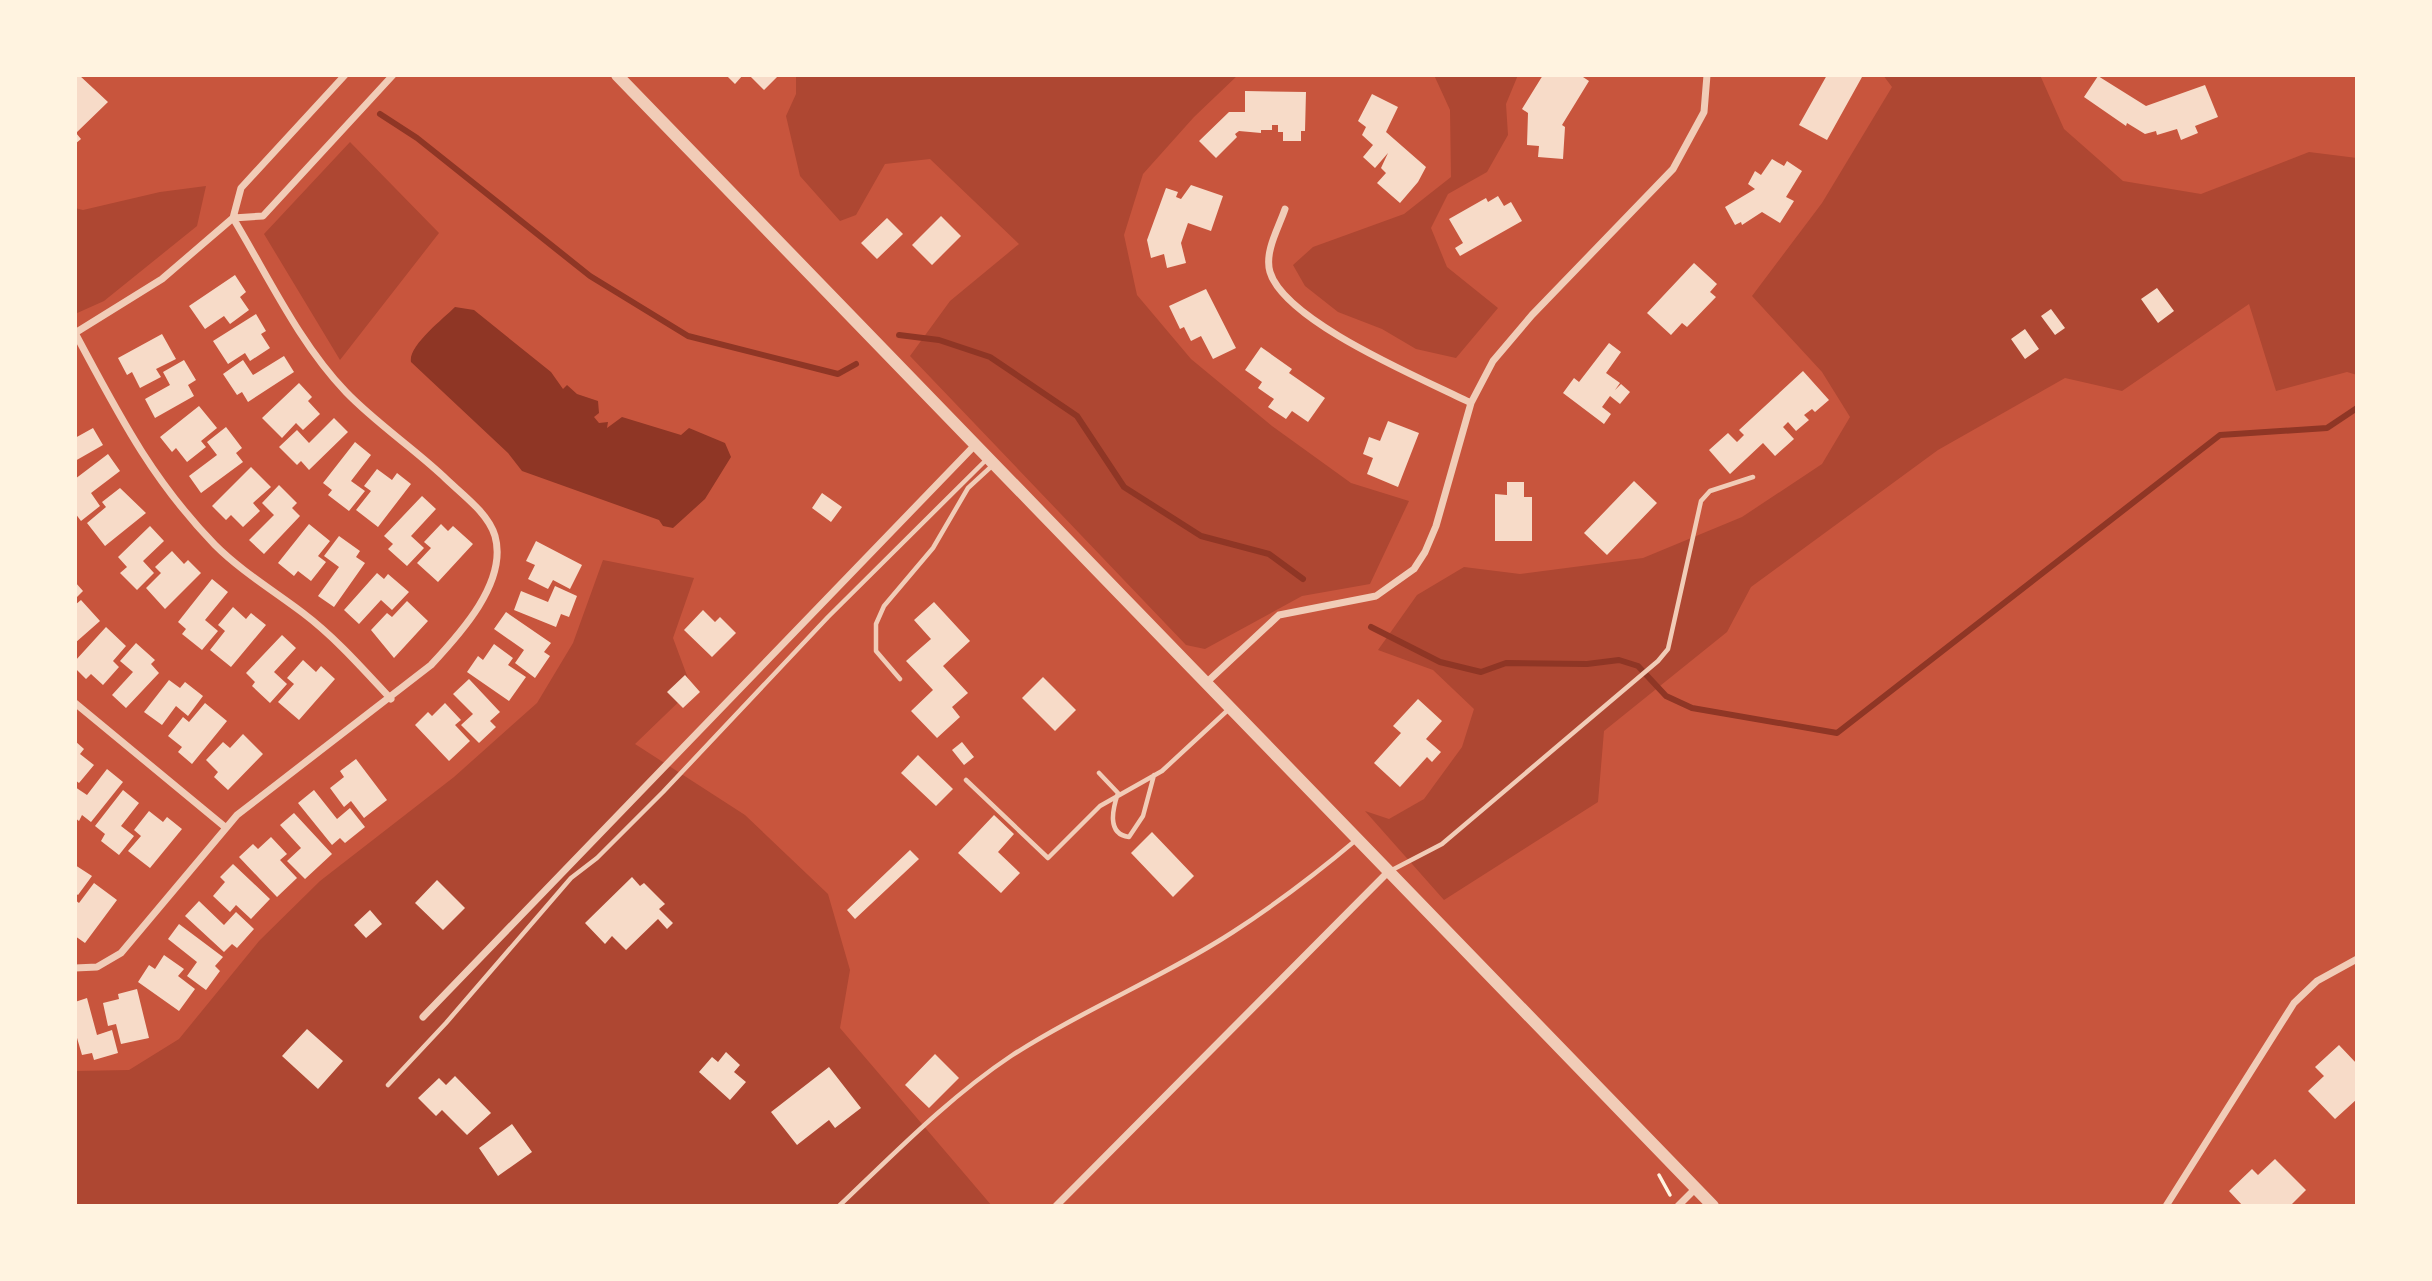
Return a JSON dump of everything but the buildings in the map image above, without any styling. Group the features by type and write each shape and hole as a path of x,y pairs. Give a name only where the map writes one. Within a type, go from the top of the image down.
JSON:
{"street":[{"path":"345,75 241,188 233,218 162,279 75,333 132,439 156,478 181,508 217,547 332,636 391,699"},
{"path":"233,218 263,216 393,75"},
{"path":"617,75 1713,1206"},
{"path":"1206,683 1279,615 1376,596 1413,569 1425,552 1436,526 1471,403 1506,343 1673,169 1704,111 1707,75"},
{"path":"1285,209 1269,262 1278,287 1289,300 1336,334 1471,403"},
{"path":"75,968 97,967 121,953 225,827 431,665 455,640 489,586 497,559 495,536 475,507 345,392 302,332 233,218"},
{"path":"423,1017 975,444"},
{"path":"75,703 225,827"},
{"path":"1056,1206 1388,872"},
{"path":"2166,1206 2276,1027 2294,1003 2317,981 2357,959"},
{"path":"1678,1206 1696,1188"}],"lane":[{"path":"900,679 876,651 876,624 884,606 933,548 962,497 991,461"},
{"path":"388,1085 446,1023 571,878 597,858 663,792 828,617 991,461"},
{"path":"1388,872 1442,844 1652,667 1668,649 1701,501 1710,491 1753,477"},
{"path":"965,780 1048,858 1100,806 1154,774 1230,708"},
{"path":"1100,773 1118,793"},
{"path":"1118,793 1112,810 1113,822 1122,836 1129,836 1143,816 1154,774"},
{"path":"839,1206 957,1096 1009,1058 1062,1025 1232,933 1321,870 1356,839"}],"shaded area":[{"path":"796,75 1238,75 1194,117 1143,174 1124,235 1137,295 1191,359 1272,426 1351,483 1409,501 1370,584 1302,596 1205,649 1186,645 910,356 950,301 1019,244 930,159 885,164 856,215 840,221 800,176 786,116 796,94"},
{"path":"1434,75 1518,75 1506,104 1508,135 1487,172 1448,194 1431,228 1447,267 1498,308 1456,358 1416,349 1382,329 1338,312 1305,286 1293,265 1313,247 1404,214 1451,177 1450,110"},
{"path":"1883,75 2040,75 2064,129 2123,181 2201,194 2309,152 2357,158 2357,375 2347,372 2276,391 2249,304 2122,391 2065,378 1938,450 1751,587 1727,632 1604,731 1598,802 1444,900 1365,811 1389,819 1424,799 1462,747 1474,709 1433,670 1378,650 1417,595 1464,567 1520,574 1643,558 1742,517 1822,464 1850,417 1822,372 1752,296 1822,203 1892,87"},
{"path":"350,142 439,233 340,360 264,234"},
{"path":"206,186 197,226 104,301 75,314 75,208 83,210 160,192"},
{"path":"455,307 474,310 551,372 563,389 567,385 577,394 598,401 599,413 594,417 599,423 608,422 607,428 622,417 681,435 689,428 725,443 731,457 705,499 673,528 663,526 659,520 522,471 508,453 411,362 420,341"},
{"path":"603,560 694,578 673,638 692,689 635,744 745,815 828,894 850,970 840,1028 992,1206 75,1206 75,1071 129,1070 179,1039 259,941 320,881 454,777 537,703 573,643"}],"waterway":[{"path":"380,114 417,138 590,276 688,336 838,374 856,364"},
{"path":"899,335 939,340 990,357 1077,416 1124,487 1201,536 1269,554 1303,579"},
{"path":"1371,627 1440,662 1481,672 1506,663 1587,664 1619,660 1638,666 1666,696 1692,708 1837,733 2220,435 2327,428 2357,408"}]}
